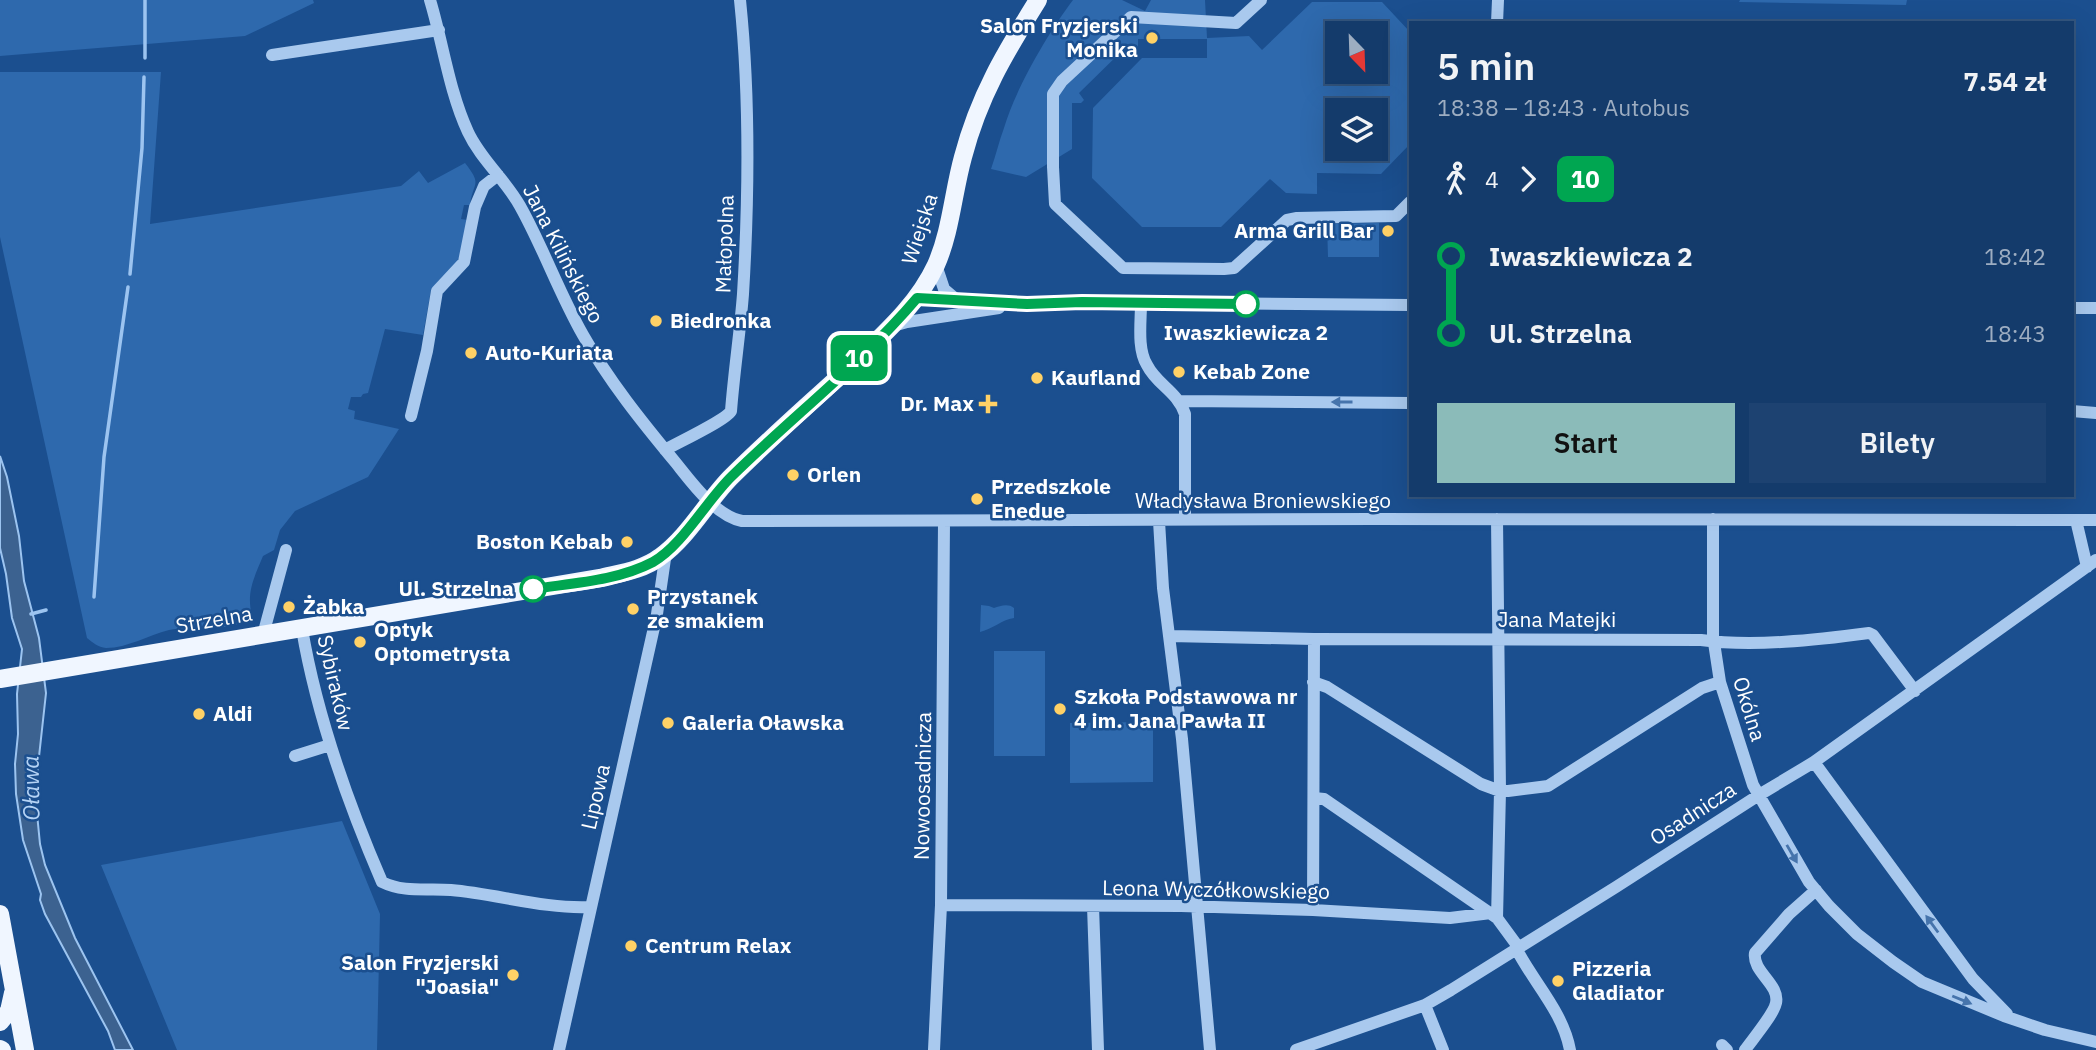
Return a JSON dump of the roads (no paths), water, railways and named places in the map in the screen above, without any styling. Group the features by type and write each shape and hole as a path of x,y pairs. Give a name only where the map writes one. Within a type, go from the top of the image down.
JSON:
{"main road":[{"name":"Wiejska","path":"666,552 731,477 892,326 916,299 936,265 948,228 962,158 978,108 998,66 1038,0"},
{"name":"Strzelna","path":"0,679 600,578 650,563 666,552"},
{"path":"0,914 25,1050"},
{"path":"0,1022 9,1011 14,989"}],"street":[{"name":"Jana Kilińskiego","path":"430,0 467,131 482,157 519,204 568,307 602,368 624,400 709,501"},
{"name":"Małopolna","path":"665,450 724,419 731,411 746,233 746,57 740,0"},
{"path":"1261,0 1236,23 1131,17 1062,81 1053,94 1055,204 1123,268 1224,269 1234,268 1287,220 1396,216 1409,203"},
{"path":"1497,21 1498,0"},
{"path":"272,55 439,30"},
{"path":"411,416 427,351 437,291 464,262 475,208 484,186 498,175"},
{"path":"936,265 945,291 957,299"},
{"path":"939,316 922,310 916,299 1027,304"},
{"path":"892,326 939,316 1027,304 1082,302 1409,305"},
{"path":"1141,303 1145,362 1151,372 1181,401 1186,427 1185,520"},
{"path":"2074,308 2096,308"},
{"path":"1181,401 1409,403"},
{"path":"2074,411 2096,413"},
{"name":"Władysława Broniewskiego","path":"709,501 724,514 742,521 2096,520"},
{"path":"1494,916 1500,791 1497,519"},
{"name":"Okólna","path":"1713,519 1714,641 1720,682 1753,785 1816,890 1857,933 1922,982 2012,1019 2095,1046"},
{"path":"2076,520 2091,563"},
{"path":"1159,521 1163,588 1194,859 1210,1050"},
{"name":"Nowoosadnicza","path":"934,1050 941,905 944,522"},
{"path":"264,635 286,550"},
{"name":"Lipowa","path":"559,1050 657,614 666,552"},
{"name":"Osadnicza","path":"1296,1050 1425,1005 1518,949 1759,794 1814,762 2091,563"},
{"name":"Sybiraków","path":"295,756 331,750 310,672 302,629"},
{"name":"Jana Matejki","path":"1170,636 1714,641 1832,639 1869,633 1915,691"},
{"path":"1313,910 1314,639"},
{"path":"1313,682 1327,687 1481,784 1500,791 1548,786 1702,688 1720,682"},
{"path":"331,750 382,882 403,889 451,890 590,907"},
{"name":"Okólna","path":"1814,762 1973,979 2012,1019"},
{"path":"1314,798 1324,799 1494,916 1518,949 1554,1010 1565,1030 1570,1050"},
{"path":"1745,1050 1774,1008 1777,999 1756,965 1755,953 1789,914 1816,890"},
{"path":"1460,918 1467,906 1464,895"},
{"name":"Leona Wyczółkowskiego","path":"941,905 1197,907 1460,918 1494,916"},
{"path":"1093,906 1098,1050"},
{"path":"1425,1005 1443,1050"}],"water":[{"name":"Oława","path":"0,456 19,536 24,581 39,638 46,693 35,793 40,844 45,865 75,938 133,1050 115,1050 108,1031 45,914 23,840 16,794 15,764 18,734 17,694 22,649 12,618 0,548"}],"waterway":[{"path":"145,0 145,58"},
{"path":"130,274 142,148 144,77"},
{"path":"94,597 104,457 128,287"},
{"path":"31,614 46,610"}],"place":[{"name":"Salon Fryzjerski Monika","path":"1152,38"},
{"name":"Arma Grill Bar","path":"1388,231"},
{"name":"Iwaszkiewicza 2","path":"1246,304"},
{"name":"Biedronka","path":"656,321"},
{"name":"Auto-Kuriata","path":"471,353"},
{"name":"Kebab Zone","path":"1179,372"},
{"name":"Kaufland","path":"1037,378"},
{"name":"Dr. Max","path":"988,404"},
{"name":"Orlen","path":"793,475"},
{"name":"Przedszkole Enedue","path":"977,499"},
{"name":"Boston Kebab","path":"627,542"},
{"name":"Ul. Strzelna","path":"533,589"},
{"name":"Żabka","path":"289,607"},
{"name":"Przystanek ze smakiem","path":"633,609"},
{"name":"Optyk Optometrysta","path":"360,642"},
{"name":"Szkoła Podstawowa nr 4 im. Jana Pawła II","path":"1060,709"},
{"name":"Aldi","path":"199,714"},
{"name":"Galeria Oławska","path":"668,723"},
{"name":"Centrum Relax","path":"631,946"},
{"name":"Salon Fryzjerski \"Joasia\"","path":"513,975"},
{"name":"Pizzeria Gladiator","path":"1558,981"}]}
